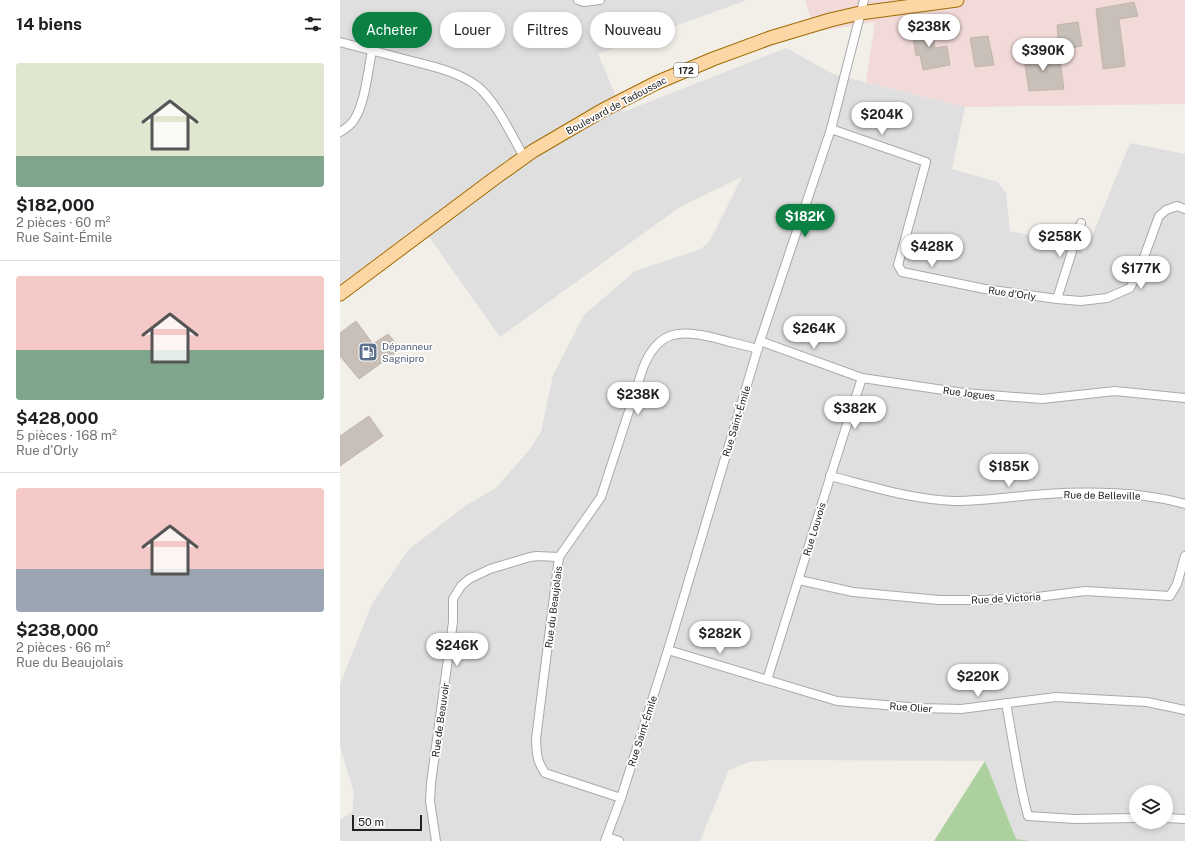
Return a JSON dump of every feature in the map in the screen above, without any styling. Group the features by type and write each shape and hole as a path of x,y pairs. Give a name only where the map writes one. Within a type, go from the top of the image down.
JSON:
{"main road":[{"name":"Boulevard de Tadoussac","path":"340,294 524,157 603,110 656,83 713,59 770,38 830,20 860,13 957,0"}],"street":[{"path":"578,0 584,2 600,0"},
{"name":"Rue Saint-Émile","path":"606,839 621,798 668,650 759,345 831,129 864,0"},
{"path":"340,42 444,70 464,78 477,86 495,108 524,157"},
{"path":"340,132 353,122 357,114 361,103 372,51"},
{"name":"Rue d'Orly","path":"831,129 926,162 898,265 902,272 985,289 1057,299 1081,301 1107,298 1130,288 1140,270 1158,216 1166,210 1177,206 1185,209"},
{"path":"1057,299 1081,223"},
{"name":"Rue du Beaujolais","path":"621,798 545,772 538,761 536,739 559,557 601,497 643,368 647,358 658,344 674,334 683,333 759,345"},
{"name":"Rue Jogues","path":"759,345 862,378 964,393 1042,399 1115,391 1185,398"},
{"name":"Rue Louvois","path":"767,680 862,378"},
{"name":"Rue de Belleville","path":"830,476 901,494 954,501 1001,499 1047,494 1092,493 1134,494 1164,498 1185,504"},
{"name":"Rue de Beauvoir","path":"436,841 430,801 431,782 453,622 453,599 461,586 469,579 490,569 537,556 559,557"},
{"name":"Rue de Victoria","path":"799,580 853,592 939,600 984,600 1037,597 1085,591 1170,596 1176,584 1185,556"},
{"name":"Rue Olier","path":"668,650 837,701 943,709 980,708 1006,702 1056,697 1147,702 1185,710"},
{"path":"1006,702 1020,788 1028,816 1075,820 1129,818"},
{"path":"1173,818 1185,819"},
{"path":"606,839 619,841"}],"shaded area":[{"path":"340,0 747,0 675,26 675,12 590,12 590,48 615,48 598,54 623,112 786,48 833,74 965,107 952,169 998,182 1006,193 1010,231 1073,244 1085,253 1130,143 1185,154 1185,841 995,841 985,761 775,760 749,762 729,770 700,841 340,841 340,820 352,812 354,793 340,743 340,684 372,604 408,550 465,506 496,488 529,450 541,432 553,375 584,315 635,271 701,249 711,239 742,177 680,207 500,337 420,224 340,284"},
{"path":"805,0 1185,0 1185,104 965,107 866,82 875,22 815,32"}],"green space":[{"path":"985,761 1016,839 1030,841 934,841"}],"building":[{"path":"1134,2 1138,16 1119,19 1125,66 1103,69 1096,9"},
{"path":"1078,22 1082,46 1059,50 1057,25"},
{"path":"931,23 935,48 947,46 950,65 923,70 920,55 916,56 911,27"},
{"path":"988,36 994,65 975,67 970,38"},
{"path":"1041,50 1044,60 1060,60 1064,89 1029,91 1023,52"},
{"name":"Dépanneur Sagnipro","path":"356,321 373,344 388,334 401,349 359,379 340,356 340,333"},
{"path":"369,416 383,436 340,466 340,436"}],"place":[{"name":"Dépanneur Sagnipro","path":"368,352"}]}
